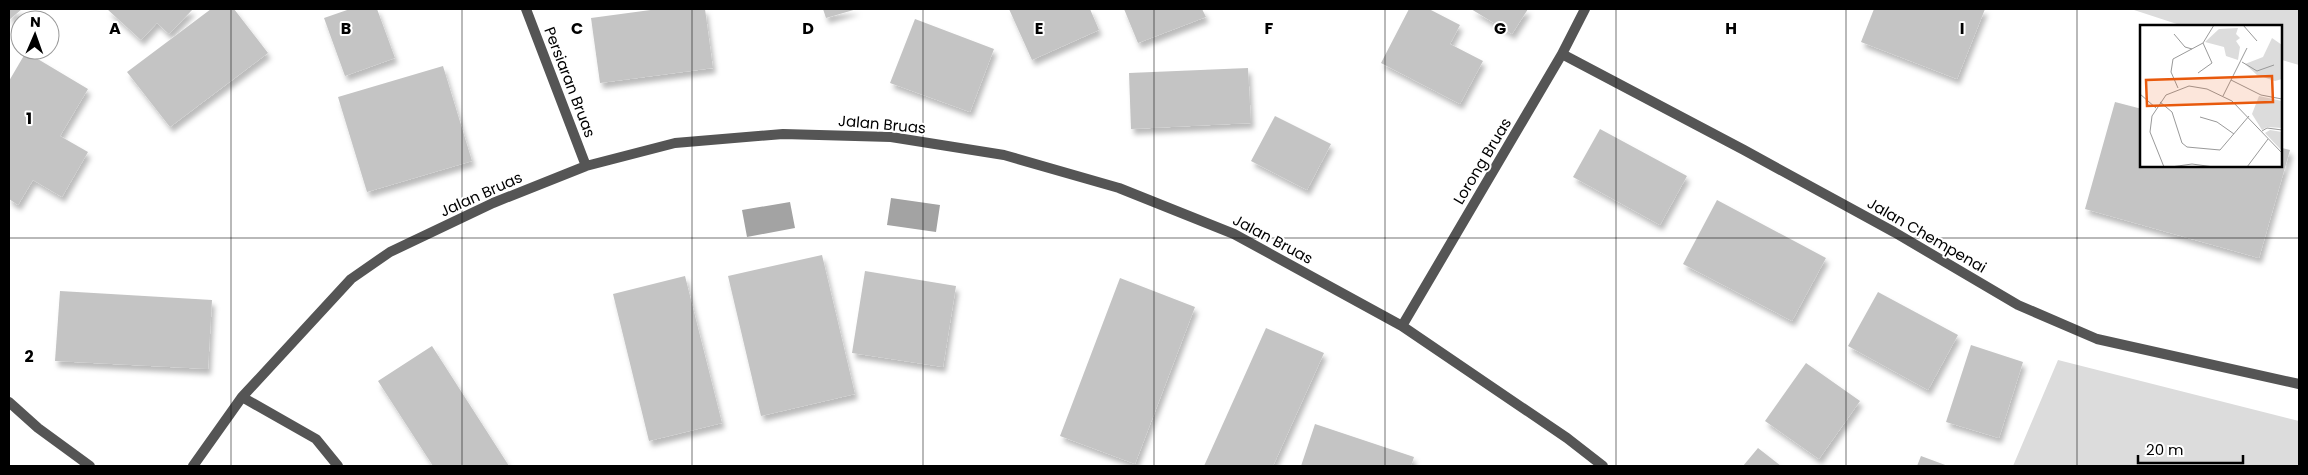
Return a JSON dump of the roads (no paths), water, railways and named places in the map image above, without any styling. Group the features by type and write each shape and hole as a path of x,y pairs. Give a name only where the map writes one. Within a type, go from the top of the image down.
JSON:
{"street":[{"name":"Persiaran Bruas","path":"526,9 586,166"},
{"name":"Lorong Bruas","path":"1402,326 1562,54 1585,9"},
{"name":"Jalan Chempenai","path":"1562,54 1736,145 2018,305 2097,339 2299,384"},
{"name":"Jalan Bruas","path":"193,466 242,397 351,279 390,252 493,203 586,166 675,143 783,134 891,137 1004,155 1119,188 1234,234 1402,326 1567,438 1603,466"},
{"path":"242,397 316,438 338,466"},
{"path":"9,402 38,428 90,466"}]}
